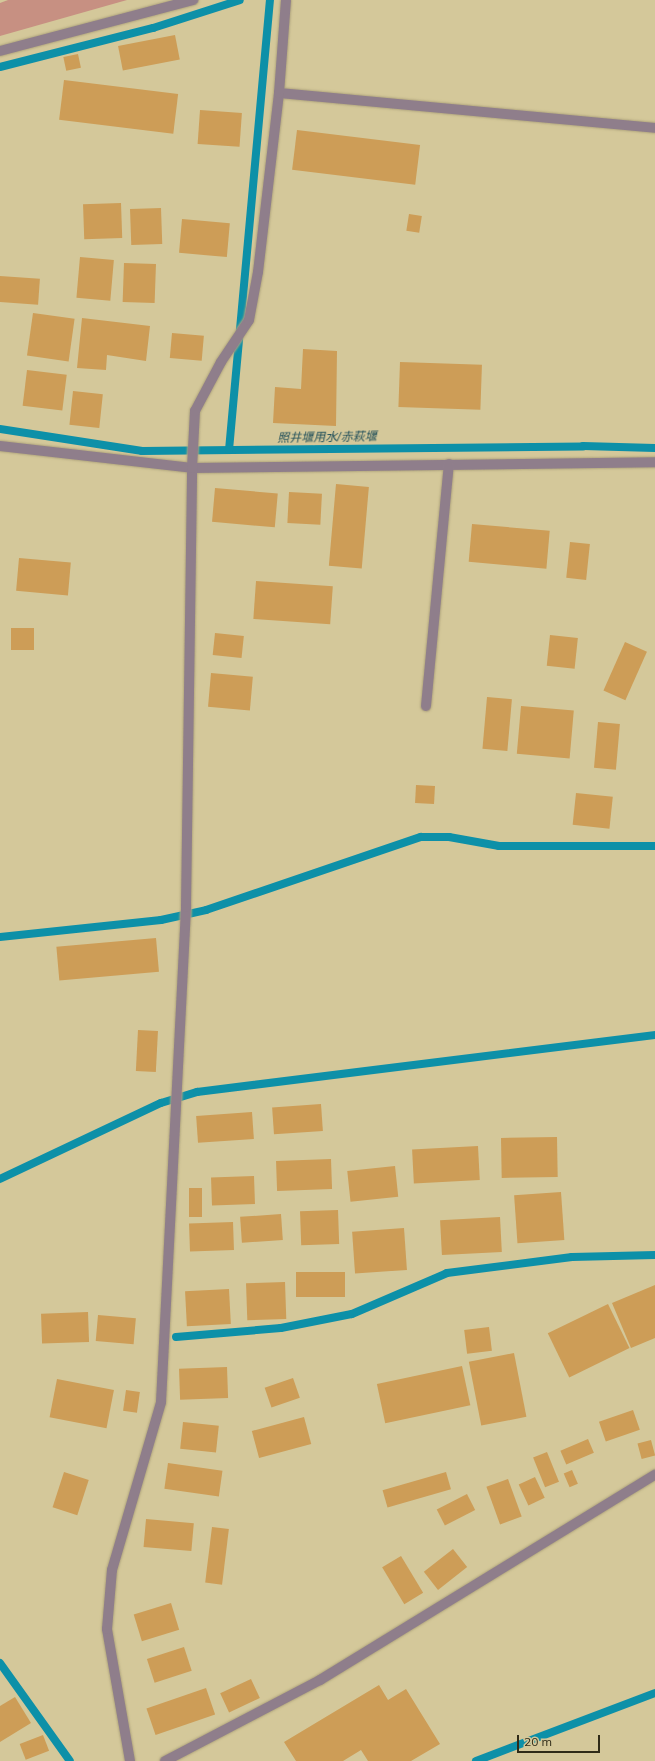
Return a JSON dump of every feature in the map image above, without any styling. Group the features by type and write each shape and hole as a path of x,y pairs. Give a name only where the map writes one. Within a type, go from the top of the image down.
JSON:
{"street":[{"path":"0,57 0,50 193,0"},
{"path":"130,1761 107,1629 112,1570 161,1402 186,906 192,468 195,411 221,362 249,320 258,272 279,93 286,0"},
{"path":"279,93 655,128"},
{"path":"0,446 192,468 655,462"},
{"path":"426,706 448,464"},
{"path":"165,1761 320,1680 655,1475"}],"shaded area":[{"path":"8,0 127,0 0,36 0,3"}],"building":[{"path":"175,35 180,60 123,71 118,46"},
{"path":"78,54 81,68 66,71 63,57"},
{"path":"64,80 178,94 173,134 59,120"},
{"path":"200,110 242,113 240,147 198,144"},
{"path":"297,130 420,145 415,185 292,170"},
{"path":"121,203 122,238 84,239 83,204"},
{"path":"161,208 162,244 131,245 130,209"},
{"path":"409,214 422,216 419,233 406,231"},
{"path":"182,219 230,223 227,257 179,253"},
{"path":"80,257 114,260 110,301 76,298"},
{"path":"124,263 156,264 155,303 123,302"},
{"path":"0,276 40,279 38,305 0,302"},
{"path":"33,313 75,319 69,361 27,356"},
{"path":"82,318 150,326 146,361 107,355 106,370 77,368"},
{"path":"172,333 204,336 202,361 170,358"},
{"path":"303,349 337,351 336,426 273,423 275,387 301,389"},
{"path":"400,362 482,365 480,410 398,407"},
{"path":"27,370 67,375 62,411 23,406"},
{"path":"73,391 103,394 99,428 69,425"},
{"path":"336,484 369,487 362,569 329,566"},
{"path":"215,488 278,493 275,527 212,522"},
{"path":"289,492 322,494 320,525 287,523"},
{"path":"472,524 550,531 546,569 469,562"},
{"path":"570,542 590,544 586,580 566,578"},
{"path":"19,558 71,563 68,595 16,591"},
{"path":"256,581 333,586 330,624 253,619"},
{"path":"11,628 34,628 34,650 11,650"},
{"path":"215,633 244,636 242,658 213,655"},
{"path":"550,635 578,638 575,669 547,666"},
{"path":"625,642 647,652 625,700 603,690"},
{"path":"211,673 253,677 250,711 208,707"},
{"path":"487,697 512,699 507,751 482,749"},
{"path":"521,706 574,711 570,758 517,754"},
{"path":"598,722 620,724 616,770 594,768"},
{"path":"416,785 435,786 434,804 415,803"},
{"path":"576,793 613,797 609,829 573,825"},
{"path":"156,938 159,972 59,981 56,947"},
{"path":"138,1030 158,1031 156,1072 136,1071"},
{"path":"321,1104 323,1131 274,1134 272,1107"},
{"path":"252,1112 254,1139 198,1143 196,1116"},
{"path":"557,1137 558,1177 502,1178 501,1138"},
{"path":"478,1146 480,1180 414,1183 412,1149"},
{"path":"331,1159 332,1189 277,1191 276,1161"},
{"path":"395,1166 398,1197 351,1202 347,1171"},
{"path":"254,1176 255,1204 212,1205 211,1178"},
{"path":"189,1188 202,1188 202,1217 189,1217"},
{"path":"561,1192 564,1240 517,1243 514,1195"},
{"path":"338,1210 339,1244 301,1245 300,1211"},
{"path":"281,1214 283,1240 242,1243 240,1217"},
{"path":"500,1217 502,1252 442,1255 440,1220"},
{"path":"233,1222 234,1250 190,1252 189,1224"},
{"path":"404,1228 407,1270 355,1274 352,1232"},
{"path":"296,1272 345,1272 345,1297 296,1297"},
{"path":"285,1282 286,1319 247,1320 246,1283"},
{"path":"655,1285 655,1338 631,1348 612,1303"},
{"path":"229,1289 231,1324 187,1326 185,1291"},
{"path":"608,1304 629,1348 569,1377 548,1333"},
{"path":"88,1312 89,1342 42,1344 41,1314"},
{"path":"98,1315 136,1318 134,1344 96,1341"},
{"path":"489,1327 492,1351 467,1354 464,1330"},
{"path":"514,1353 526,1417 481,1426 469,1362"},
{"path":"462,1366 470,1405 385,1423 377,1384"},
{"path":"227,1367 228,1398 180,1400 179,1369"},
{"path":"293,1378 300,1398 271,1408 265,1388"},
{"path":"57,1379 114,1390 106,1428 50,1417"},
{"path":"126,1390 140,1392 137,1413 123,1411"},
{"path":"633,1410 640,1430 606,1442 599,1422"},
{"path":"304,1417 311,1444 259,1458 252,1431"},
{"path":"183,1422 219,1426 216,1453 180,1449"},
{"path":"588,1439 594,1453 566,1465 560,1451"},
{"path":"651,1440 655,1455 642,1459 637,1444"},
{"path":"547,1452 559,1482 545,1487 533,1458"},
{"path":"168,1463 222,1471 219,1496 164,1489"},
{"path":"572,1470 578,1484 570,1487 564,1474"},
{"path":"64,1472 89,1480 77,1515 53,1507"},
{"path":"446,1472 451,1489 388,1507 383,1490"},
{"path":"535,1477 545,1498 528,1505 519,1485"},
{"path":"508,1479 522,1517 500,1524 486,1487"},
{"path":"467,1494 475,1510 445,1525 437,1509"},
{"path":"146,1519 194,1523 191,1551 144,1547"},
{"path":"212,1527 229,1529 222,1585 205,1583"},
{"path":"453,1549 467,1567 438,1590 424,1572"},
{"path":"401,1556 423,1593 404,1604 382,1567"},
{"path":"171,1603 179,1630 142,1641 134,1614"},
{"path":"184,1647 192,1671 155,1683 147,1659"},
{"path":"251,1679 260,1698 229,1712 220,1693"},
{"path":"379,1685 388,1700 406,1689 440,1744 411,1761 368,1761 361,1750 343,1761 296,1761 284,1742"},
{"path":"206,1688 215,1714 156,1735 146,1709"},
{"path":"15,1697 31,1723 0,1742 0,1706"},
{"path":"43,1735 49,1751 26,1760 20,1744"}],"waterway":[{"path":"0,67 153,28 240,0"},
{"path":"229,450 270,0"},
{"name":"照井堰用水/赤萩堰","path":"0,429 142,451 583,446 655,448"},
{"path":"0,937 161,920 206,910 421,837 449,837 499,846 655,846"},
{"path":"0,1179 161,1103 197,1092 655,1035"},
{"path":"176,1337 281,1328 352,1314 447,1273 572,1257 655,1255"},
{"path":"0,1663 70,1761"},
{"path":"476,1761 655,1693"}]}
